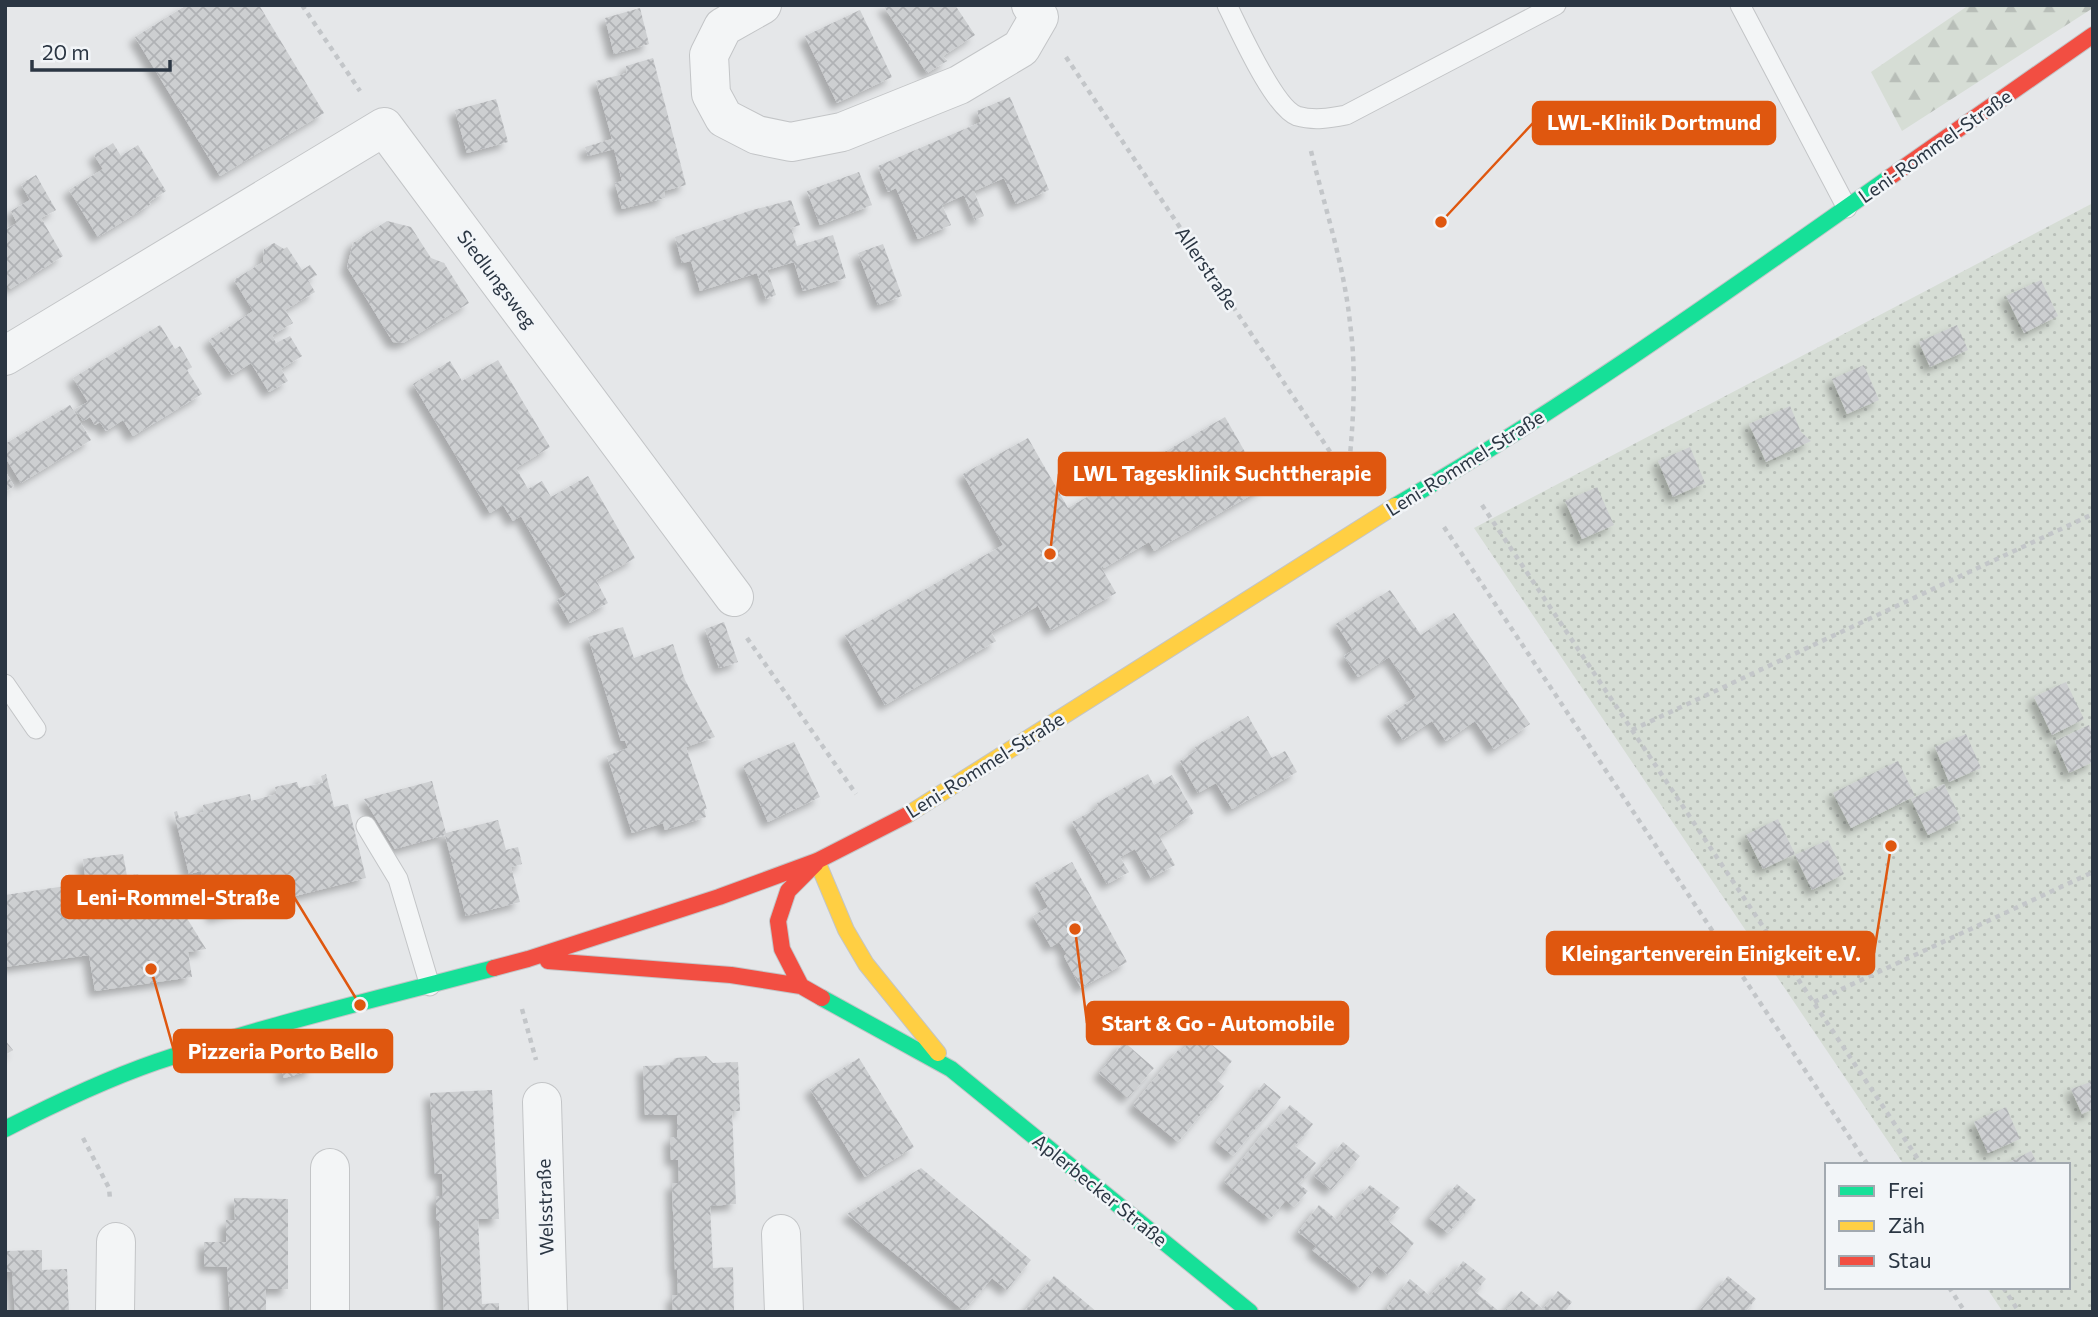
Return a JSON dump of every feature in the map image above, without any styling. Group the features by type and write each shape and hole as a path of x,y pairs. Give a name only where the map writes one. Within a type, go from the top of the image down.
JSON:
{"main road":[{"name":"Leni-Rommel-Straße","path":"817,861 905,816 1375,519 1460,469 1636,355 2093,35"},
{"name":"Aplerbecker Straße","path":"5,1129 69,1097 154,1063 243,1035 528,959 719,897 817,861 846,930 866,964 951,1069"},
{"path":"801,986 782,949 778,921 788,891 817,861"},
{"name":"Aplerbecker Straße","path":"528,959 731,975 801,986 951,1069 1250,1312"}],"street":[{"path":"762,5 723,27 709,55 711,94 724,118 757,135 791,142 842,132 959,85 1021,48 1035,11"},
{"path":"5,356 384,127"},
{"name":"Siedlungsweg","path":"384,127 734,597"},
{"name":"Welsstraße","path":"542,1102 548,1312"},
{"path":"330,1168 330,1312"},
{"path":"781,1234 784,1312"},
{"path":"115,1312 116,1242"}],"lane":[{"path":"1227,5 1276,98 1295,115 1321,120 1346,115 1556,5"},
{"path":"1740,5 1847,208"},
{"path":"5,684 36,729"},
{"path":"366,826 398,879 430,986"}],"path":[{"path":"302,5 384,127"},
{"name":"Allerstraße","path":"1035,11 1375,519"},
{"path":"1302,117 1340,265 1351,323 1354,415 1348,477"},
{"path":"1460,469 1921,1163"},
{"path":"1632,730 2093,514"},
{"path":"1447,532 1867,1163"},
{"path":"734,597 738,624 857,795"},
{"path":"1814,1002 2093,872"},
{"path":"522,1009 537,1064"},
{"path":"86,1145 109,1188"},
{"path":"1950,1289 1965,1312"},
{"path":"2004,1289 2019,1312"}],"green space":[{"path":"1969,5 2093,5 2093,8 1902,131 1871,72"},
{"path":"2093,203 2093,1312 2003,1312 1987,1289 2070,1289 2070,1163 1903,1163 1474,528"}],"building":[{"path":"187,5 259,5 324,113 220,176 135,37"},
{"path":"883,5 955,5 975,35 943,56 947,61 927,73"},
{"path":"640,8 649,44 614,54 605,18"},
{"path":"860,10 892,77 837,103 805,36"},
{"path":"653,58 686,185 664,191 665,198 622,209 615,183 622,181 614,149 588,156 585,147 612,139 596,81 627,73 626,66"},
{"path":"1010,97 1049,190 1016,204 1004,178 974,191 984,216 975,220 964,195 942,205 951,225 918,239 896,188 888,192 878,166 981,122 977,111"},
{"path":"496,99 508,142 467,153 455,110"},
{"path":"113,143 121,156 138,145 166,191 149,202 151,204 98,237 69,190 103,169 94,155"},
{"path":"859,172 872,205 820,225 807,191"},
{"path":"36,175 56,210 41,218 63,256 10,289 5,281 5,230 17,223 11,211 30,200 21,184"},
{"path":"791,200 800,225 791,228 797,246 833,235 846,278 803,291 794,262 767,270 776,295 766,299 757,273 700,291 691,261 682,263 675,237 749,211"},
{"path":"387,221 411,227 431,258 444,263 469,303 403,343 393,342 347,267 353,243"},
{"path":"274,243 284,249 287,247 302,270 310,265 317,275 308,280 315,292 285,310 293,323 272,335 276,343 290,336 302,356 281,369 288,381 269,392 251,363 232,375 209,340 253,311 234,280 263,262 264,249"},
{"path":"883,244 902,296 878,305 858,253"},
{"path":"2041,280 2058,316 2024,333 2006,296"},
{"path":"160,325 175,349 180,346 192,367 187,370 202,394 133,436 123,420 106,431 100,422 95,425 90,417 83,421 75,409 88,402 73,378"},
{"path":"1957,325 1968,350 1930,367 1919,342"},
{"path":"498,360 550,447 516,468 528,489 542,481 551,497 588,476 635,558 596,580 608,603 570,623 557,600 566,595 521,516 513,521 503,505 490,513 413,384 450,361 462,381"},
{"path":"1864,365 1879,400 1847,414 1832,379"},
{"path":"70,405 91,440 21,483 5,457 5,444"},
{"path":"1790,406 1801,432 1811,441 1766,462 1749,424"},
{"path":"1225,417 1265,487 1154,551 1149,542 1104,568 1101,567 1116,593 1051,630 1037,604 991,632 996,641 885,705 845,635 1003,545 963,474 1028,438 1068,508"},
{"path":"1690,447 1705,483 1673,497 1658,461"},
{"path":"5,471 14,486 5,492"},
{"path":"1597,487 1614,525 1582,539 1565,501"},
{"path":"1390,590 1421,635 1454,613 1530,724 1494,749 1475,721 1446,741 1432,721 1403,740 1387,716 1416,697 1389,657 1358,677 1344,656 1353,650 1336,624"},
{"path":"724,622 738,662 719,668 705,629"},
{"path":"623,627 634,658 673,644 685,680 715,737 686,747 707,809 704,809 706,817 665,830 663,823 632,833 607,756 628,748 625,741 621,741 588,637"},
{"path":"2066,682 2084,719 2052,735 2034,697"},
{"path":"1248,716 1272,758 1285,751 1297,772 1232,809 1216,783 1198,793 1180,761 1197,750 1195,747"},
{"path":"2089,725 2093,734 2093,762 2069,773 2055,741"},
{"path":"1966,734 1981,768 1949,782 1935,747"},
{"path":"794,742 820,797 768,822 743,765"},
{"path":"1898,761 1915,796 1851,828 1833,793"},
{"path":"326,774 334,807 348,804 366,878 213,917 201,871 189,874 174,812 177,811 179,818 204,812 203,805 250,794 251,801 277,794 275,787 297,782 299,788 323,783 321,776"},
{"path":"1148,774 1154,785 1172,775 1194,813 1159,836 1175,865 1151,878 1135,849 1120,857 1129,872 1107,884 1072,822 1099,807 1097,803"},
{"path":"432,781 446,833 498,820 506,850 518,847 522,864 511,867 520,902 466,916 445,835 395,849 364,799"},
{"path":"1944,784 1961,819 1928,835 1911,799"},
{"path":"1778,819 1795,854 1763,869 1746,835"},
{"path":"1828,840 1844,874 1812,890 1795,855"},
{"path":"123,854 127,876 138,874 155,910 180,907 206,949 188,952 192,977 95,991 89,955 5,967 5,895 86,883 83,859"},
{"path":"1072,862 1127,962 1081,988 1059,942 1051,947 1033,916 1048,907 1035,883"},
{"path":"1197,1033 1232,1061 1217,1080 1224,1086 1178,1142 1133,1105 1179,1049 1181,1052"},
{"path":"5,1040 13,1050 5,1055"},
{"path":"1124,1042 1154,1068 1128,1098 1099,1073"},
{"path":"706,1056 713,1063 738,1062 740,1111 732,1111 736,1204 710,1206 713,1268 733,1267 734,1312 673,1312 672,1296 678,1295 672,1183 679,1183 678,1160 671,1160 670,1137 677,1137 677,1115 645,1115 643,1066 668,1065 675,1058"},
{"path":"310,1058 313,1070 284,1078 281,1066"},
{"path":"859,1058 914,1147 865,1177 810,1089"},
{"path":"2093,1081 2093,1109 2082,1114 2071,1089"},
{"path":"1264,1083 1281,1097 1233,1156 1216,1142"},
{"path":"492,1090 499,1219 478,1219 482,1304 499,1303 499,1312 444,1312 439,1221 436,1221 436,1196 443,1196 442,1174 435,1174 430,1093"},
{"path":"1290,1105 1313,1124 1295,1146 1316,1163 1299,1184 1308,1191 1294,1207 1286,1200 1270,1219 1224,1182 1270,1125 1272,1126"},
{"path":"2006,1107 2020,1139 1988,1153 1974,1122"},
{"path":"1343,1142 1360,1156 1331,1190 1314,1176"},
{"path":"2031,1151 2037,1163 2008,1163"},
{"path":"921,1168 1031,1260 1007,1290 992,1278 964,1311 847,1214"},
{"path":"1457,1184 1476,1200 1448,1233 1429,1218"},
{"path":"1370,1185 1400,1208 1388,1221 1414,1243 1388,1275 1377,1266 1360,1288 1312,1250 1316,1246 1298,1232 1319,1205 1337,1220"},
{"path":"234,1198 288,1199 288,1289 266,1289 266,1312 230,1312 227,1267 204,1266 204,1242 226,1242 226,1220 235,1220"},
{"path":"42,1250 42,1270 67,1269 69,1312 15,1312 12,1272 5,1272 5,1251"},
{"path":"1463,1261 1486,1279 1475,1292 1500,1312 1391,1312 1387,1308 1410,1279 1430,1296 1450,1273 1453,1275"},
{"path":"1054,1276 1097,1312 1024,1312"},
{"path":"1728,1276 1756,1299 1745,1312 1702,1312 1700,1310"},
{"path":"1521,1291 1543,1309 1558,1291 1572,1302 1564,1312 1504,1312"}],"traffic: fast":[{"path":"1395,506 1584,388 1890,177"},
{"path":"5,1129 79,1093 156,1062 281,1024 494,968"},
{"path":"822,998 951,1069 1250,1312"}],"traffic: slow":[{"path":"907,815 1395,506"},
{"path":"817,861 846,930 866,964 938,1053"}],"traffic: jam":[{"path":"1890,177 2093,35"},
{"path":"494,968 719,897 817,861 907,815"},
{"path":"801,986 782,949 778,921 788,891 816,863"},
{"path":"548,961 731,975 801,986 822,998"}],"place":[{"name":"LWL-Klinik Dortmund","path":"1441,222"},
{"name":"LWL Tagesklinik Suchttherapie","path":"1050,554"},
{"name":"Kleingartenverein Einigkeit e.V.","path":"1891,846"},
{"name":"Start & Go - Automobile","path":"1075,929"},
{"name":"Pizzeria Porto Bello","path":"151,969"},
{"name":"Leni-Rommel-Straße","path":"360,1005"}]}
